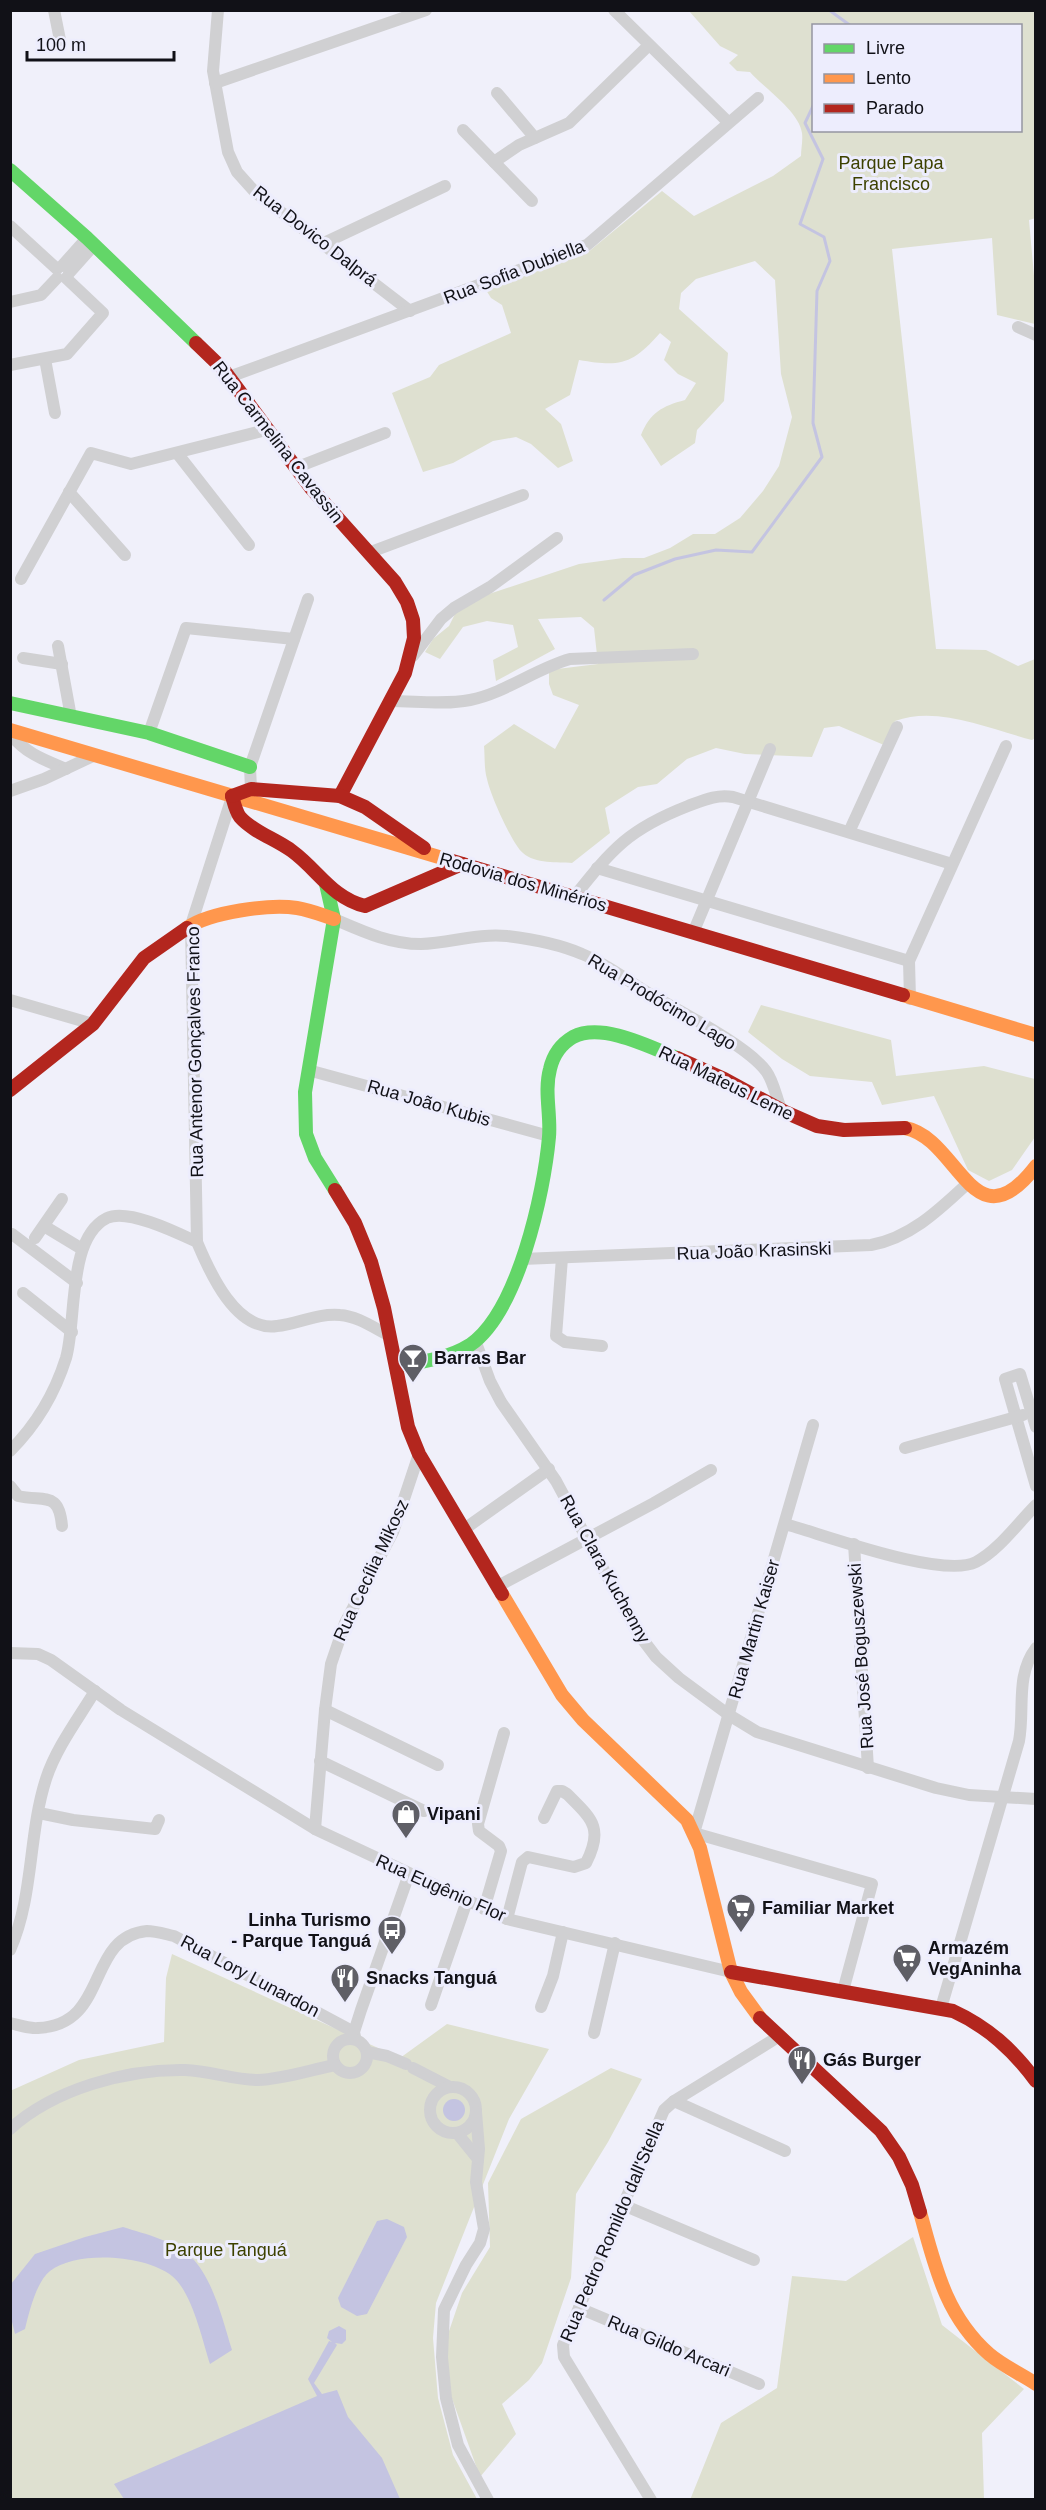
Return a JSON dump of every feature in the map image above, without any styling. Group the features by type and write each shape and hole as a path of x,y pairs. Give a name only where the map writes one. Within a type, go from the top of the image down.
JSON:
{"main road":[{"name":"Rua Carmelina Cavassin","path":"10,170 91,242 229,377 296,468 395,582 408,602 414,627 413,657 340,796"},
{"path":"10,703 149,733 250,767"},
{"name":"Rodovia dos Minérios","path":"10,732 1035,1035"},
{"path":"365,906 343,899 300,857 244,822 238,815 232,796 251,789 340,796 365,807 435,856"},
{"path":"334,919 462,864"},
{"path":"326,884 334,919 308,1070 304,1120 309,1148 355,1223 378,1282 408,1427 418,1454 554,1682 572,1708 676,1807 694,1833 732,1972 747,2002 778,2037 881,2131 899,2157 912,2186 937,2276 955,2315 990,2355 1035,2384"},
{"name":"Rua Prodócimo Lago","path":"10,1090 93,1024 144,958 191,925 217,914 276,907 298,908 334,919"},
{"name":"Rua Mateus Leme","path":"396,1366 444,1355 475,1340 500,1306 522,1259 546,1165 549,1137 549,1076 553,1058 567,1041 584,1033 613,1035 644,1044 712,1072 803,1121 828,1130 856,1131 898,1127 919,1132 939,1148 967,1184"},
{"path":"967,1184 980,1193 1001,1195 1018,1187 1035,1166"},
{"name":"Rua Eugênio Flor","path":"732,1972 941,2008 966,2017 993,2033 1007,2045 1035,2081"}],"street":[{"path":"54,10 60,40"},
{"name":"Rua Dovico Dalprá","path":"218,10 212,58 214,83 228,152 237,172 255,192 410,311"},
{"path":"214,83 426,10"},
{"path":"614,10 648,46 728,122"},
{"path":"494,162 507,152 569,123 648,46"},
{"path":"497,93 535,138"},
{"name":"Rua Sofia Dubiella","path":"229,377 587,245 758,98"},
{"path":"463,130 532,201"},
{"path":"324,243 445,186"},
{"path":"10,226 103,313 69,352 10,365"},
{"path":"10,302 41,295 91,242"},
{"path":"1018,327 1035,335"},
{"path":"45,359 55,413"},
{"path":"21,579 91,453 132,464 266,430"},
{"path":"296,468 385,433"},
{"path":"177,453 249,545"},
{"path":"69,492 125,555"},
{"path":"368,553 523,495"},
{"path":"413,657 441,619 454,608 490,587 557,538"},
{"path":"251,789 250,767 308,599"},
{"path":"149,733 186,628 294,639"},
{"path":"58,646 71,717"},
{"path":"391,701 470,700 500,690 552,664 570,659 693,654"},
{"path":"23,658 62,664"},
{"path":"849,832 897,727"},
{"path":"10,732 22,748 66,769"},
{"path":"910,999 909,962 1006,746"},
{"path":"693,933 770,749"},
{"path":"10,791 93,756"},
{"path":"574,897 627,836 671,813 715,796 725,795 952,864"},
{"name":"Rua Antenor Gonçalves Franco","path":"197,1242 191,925 232,796"},
{"name":"Rodovia dos Minérios","path":"597,868 909,962"},
{"name":"Rua Prodócimo Lago","path":"334,919 376,936 404,943 427,944 475,937 506,936 585,954 726,1040 753,1059 767,1072 781,1109"},
{"path":"10,1000 93,1024"},
{"name":"Rua João Kubis","path":"308,1070 549,1137"},
{"name":"Rua João Krasinski","path":"522,1259 861,1246 882,1243 912,1230 944,1206 967,1184"},
{"path":"35,1239 62,1199"},
{"path":"10,1451 25,1436 50,1398 66,1359 72,1332 82,1249 91,1231 108,1217 125,1216 150,1223 197,1242 210,1273 231,1303 246,1319 266,1327 275,1327 318,1316 340,1315 358,1319 390,1336"},
{"path":"44,1226 82,1249"},
{"path":"12,1234 77,1283"},
{"path":"562,1258 556,1336 565,1342 602,1346"},
{"path":"23,1293 72,1332"},
{"name":"Rua Clara Kuchenny","path":"475,1340 490,1381 501,1402 549,1469 647,1648 667,1668 729,1715 757,1732 868,1768 953,1792 1035,1799"},
{"path":"1035,1427 1020,1374 1005,1379 1035,1486"},
{"path":"905,1448 1031,1412"},
{"name":"Rua Martin Kaiser","path":"694,1833 813,1425"},
{"name":"Rua Cecília Mikosz","path":"315,1829 331,1664 340,1635 393,1532 418,1454"},
{"path":"463,1530 549,1469"},
{"path":"498,1586 711,1470"},
{"path":"10,1486 18,1496 47,1499 56,1504 60,1509 62,1526"},
{"path":"785,1524 933,1566 965,1566 987,1555 1035,1505"},
{"name":"Rua José Boguszewski","path":"854,1544 868,1768"},
{"path":"941,2008 1021,1730 1023,1671 1035,1648"},
{"name":"Rua Eugênio Flor","path":"10,1653 38,1654 51,1660 121,1710 315,1829 484,1909 507,1919 732,1972"},
{"path":"10,1950 21,1920 46,1779 67,1737 95,1691"},
{"path":"325,1710 438,1765"},
{"path":"484,1909 501,1851 499,1846 479,1831 478,1824 504,1733"},
{"path":"320,1761 424,1811"},
{"path":"507,1919 522,1862 528,1857 574,1867 586,1863 593,1850 596,1833 593,1823 567,1794 556,1791 544,1818"},
{"path":"39,1813 73,1820 155,1829 159,1820"},
{"path":"694,1833 872,1884 843,1991"},
{"path":"367,2052 364,2066 356,2072 347,2073 335,2065 333,2054 337,2046 355,2036 409,1874"},
{"path":"431,2005 467,1901"},
{"name":"Rua Lory Lunardon","path":"10,2023 36,2028 58,2025 77,2013 92,1992 117,1942 128,1936 147,1931 174,1936 355,2036"},
{"path":"541,2007 553,1976 563,1932"},
{"path":"594,2033 615,1943"},
{"path":"355,2036 367,2052 387,2056 450,2087 458,2088 471,2097 476,2112 478,2159 476,2182 483,2229 480,2243 466,2265 444,2310 442,2357 446,2398 458,2445 488,2499"},
{"name":"Rua Pedro Romildo dall'Stella","path":"651,2499 563,2354 563,2345 662,2114 674,2101 778,2037"},
{"path":"10,2129 29,2112 65,2093 136,2073 184,2070 257,2080 335,2065"},
{"path":"450,2087 436,2095 430,2110 436,2125 442,2130 457,2133 478,2159"},
{"path":"674,2101 785,2151"},
{"path":"457,2133 469,2126 476,2112"},
{"path":"623,2205 754,2260"},
{"name":"Rua Gildo Arcari","path":"579,2308 759,2384"}],"green space":[{"name":"Parque Papa Francisco","path":"689,11 1035,11 1036,218 1029,220 1035,287 1035,324 997,315 992,238 892,249 936,649 986,650 1018,666 1035,659 1035,738 1032,740 964,720 928,716 895,721 884,745 839,726 824,728 812,757 745,754 716,748 687,759 657,784 638,787 605,808 610,833 572,863 540,861 528,857 518,848 502,818 487,779 484,746 514,724 555,749 579,705 553,695 549,684 549,670 598,664 594,628 581,617 538,619 555,649 496,681 493,660 518,647 513,625 487,621 463,627 440,659 425,652 433,639 449,626 457,610 474,599 579,564 623,558 644,558 670,548 693,534 715,534 740,518 763,491 779,466 792,417 781,374 775,280 755,261 696,279 681,293 679,309 728,353 724,401 697,430 695,443 661,466 641,435 653,416 663,408 685,400 696,383 678,374 664,360 671,342 660,333 641,352 624,361 605,363 579,360 570,395 545,409 561,424 573,461 558,468 531,444 516,437 493,441 453,463 423,472 392,393 430,377 439,365 511,333 502,305 491,298 486,290 587,253 662,191 694,216 773,176 801,156 802,133 795,116 750,72 737,71 729,63 738,55 720,46"},
{"path":"761,1005 891,1040 896,1076 984,1066 1035,1079 1035,1137 1012,1170 989,1181 968,1170 934,1096 882,1105 872,1082 810,1076 782,1059 748,1032"},
{"name":"Parque Tanguá","path":"172,1954 400,2058 447,2024 549,2049 509,2119 436,2303 433,2338 438,2398 453,2455 477,2499 11,2499 10,2091 79,2060 164,2042 166,1978"},
{"path":"611,2068 642,2079 608,2142 576,2194 571,2278 542,2363 529,2380 502,2404 516,2434 480,2477 450,2393 446,2340 462,2293 490,2247 488,2183 521,2119"},
{"path":"913,2237 942,2325 1024,2389 982,2433 984,2499 690,2500 721,2423 777,2388 792,2276 846,2281"}],"water":[{"path":"454,2099 462,2102 465,2110 462,2118 454,2121 446,2118 443,2110 446,2102"},
{"path":"387,2219 404,2227 407,2237 367,2314 357,2316 341,2307 338,2298 377,2221"},
{"path":"123,2227 168,2242 184,2251 199,2266 221,2313 232,2350 210,2364 196,2317 179,2283 172,2276 146,2263 111,2258 77,2260 62,2264 50,2271 37,2290 25,2329 15,2334 11,2318 11,2284 35,2254"},
{"path":"339,2326 346,2330 346,2340 342,2344 335,2343 337,2345 314,2383 322,2394 337,2390 348,2417 382,2458 400,2499 124,2499 114,2484 317,2396 308,2379 329,2341 332,2342 327,2338 329,2331"}],"waterway":[{"path":"829,10 848,24"},
{"path":"604,600 634,575 675,559 716,550 752,552 822,457 813,423 817,291 830,261 824,237 800,224 823,159 805,123 812,108"}],"traffic: fast":[{"path":"10,170 87,238 196,343"},
{"path":"10,703 149,733 250,767"},
{"path":"326,884 334,919 305,1092 306,1134 315,1158 335,1190"},
{"path":"396,1366 444,1357 462,1350 487,1329 502,1306 526,1250 534,1219 549,1137 548,1077 553,1060 561,1047 573,1037 598,1032 626,1038 677,1058"}],"traffic: slow":[{"path":"10,730 449,860"},
{"path":"187,928 197,922 240,910 271,907 302,909 334,919"},
{"path":"903,995 1036,1035"},
{"path":"905,1128 924,1136 967,1182 981,1193 997,1196 1014,1188 1036,1166"},
{"path":"502,1594 562,1695 583,1720 687,1820 700,1848 731,1972 741,1992 760,2018"},
{"path":"920,2212 944,2289 962,2323 989,2354 1036,2384"}],"traffic: jam":[{"path":"196,343 223,369 311,488 395,582 407,602 413,620 414,638 405,673 340,796"},
{"path":"232,796 251,789 340,796 365,807 424,848"},
{"path":"232,796 237,813 245,822 292,851 343,897 365,906 462,864"},
{"path":"449,860 903,995"},
{"path":"10,1090 93,1024 144,958 187,928"},
{"path":"677,1058 817,1126 844,1130 905,1128"},
{"path":"335,1190 355,1223 371,1262 384,1308 408,1427 419,1454 502,1594"},
{"path":"731,1972 953,2011 978,2024 999,2040 1036,2081"},
{"path":"760,2018 881,2131 899,2157 912,2185 920,2212"}],"place":[{"name":"Barras Bar","path":"413,1384"},
{"name":"Vipani","path":"406,1840"},
{"name":"Familiar Market","path":"741,1934"},
{"name":"Linha Turismo - Parque Tanguá","path":"392,1956"},
{"name":"Armazém VegAninha","path":"907,1984"},
{"name":"Snacks Tanguá","path":"345,2004"},
{"name":"Gás Burger","path":"802,2086"}]}
